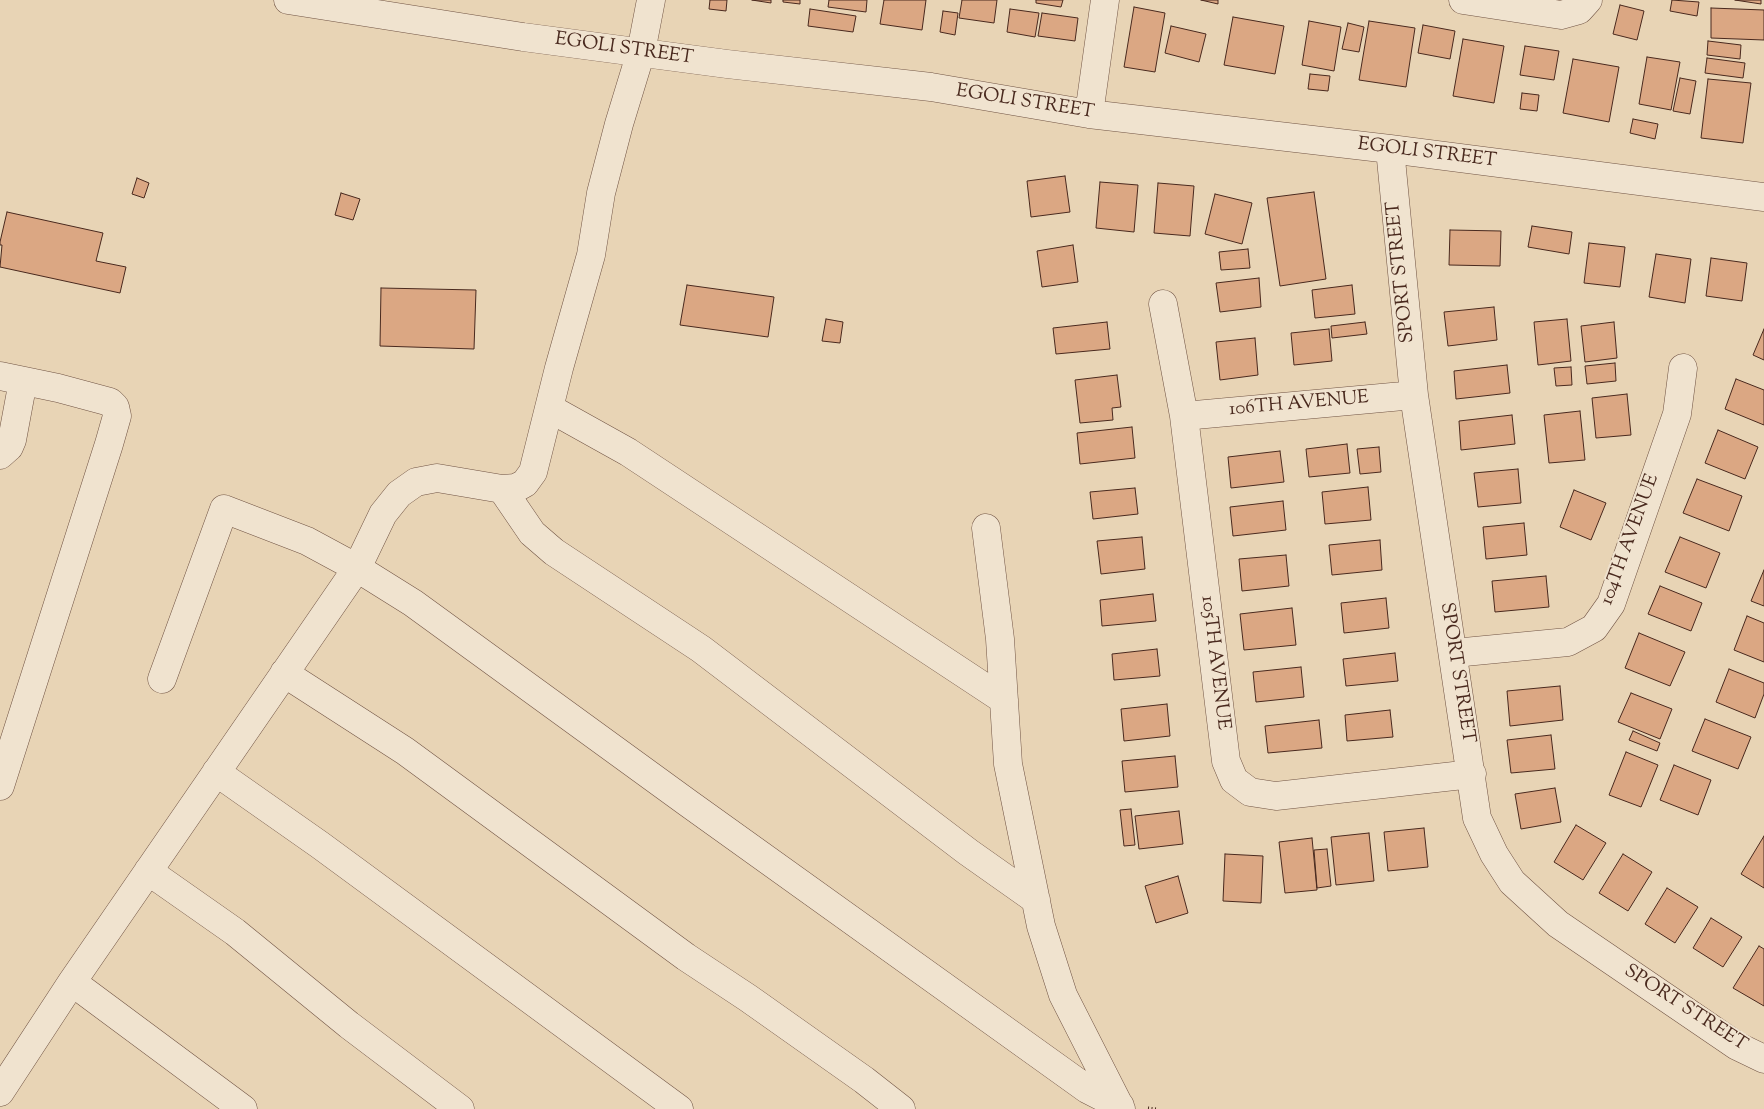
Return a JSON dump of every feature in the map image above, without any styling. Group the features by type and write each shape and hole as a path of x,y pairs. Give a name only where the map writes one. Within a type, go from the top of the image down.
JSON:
{"street":[{"name":"EGOLI STREET","path":"288,0 523,37 931,87 1089,114 1390,149 1764,197"},
{"path":"0,1092 72,982 357,568 383,514 400,494 416,482 437,478 502,489 516,488 526,484 533,472 559,368 591,255 601,193 619,124 641,52 651,0"},
{"path":"1089,114 1105,0"},
{"path":"1463,0 1561,15 1578,10 1588,0"},
{"name":"SPORT STREET","path":"1390,149 1414,395 1454,653 1477,818 1494,854 1512,882 1558,924 1736,1046 1764,1059"},
{"name":"105TH AVENUE","path":"1163,304 1184,416 1226,761 1234,780 1250,792 1276,796 1472,774"},
{"name":"104TH AVENUE","path":"1454,653 1568,642 1594,628 1611,604 1677,414 1683,368"},
{"path":"0,454 9,447 12,440 12,378 110,402 115,407 116,416 109,444 0,786"},
{"name":"106TH AVENUE","path":"1184,416 1414,395"},
{"path":"549,408 628,452 1004,700"},
{"path":"502,489 532,533 554,552 701,650 961,846 1036,900"},
{"path":"162,679 224,509 307,541 357,568 413,603 696,809 1087,1089 1121,1108"},
{"path":"986,528 1000,639 1008,764 1041,926 1064,995 1121,1108"},
{"path":"284,673 405,751 686,956 764,1009 901,1109"},
{"path":"216,772 320,845 679,1109"},
{"path":"148,871 234,932 349,1025 460,1109"},
{"path":"72,982 243,1109"},
{"path":"0,1104 6,1109"}],"building":[{"path":"710,0 727,0 726,11 709,9"},
{"path":"752,0 771,0 771,3"},
{"path":"783,0 800,0 800,4 783,2"},
{"path":"829,0 867,0 866,12 828,7"},
{"path":"884,0 926,0 922,30 880,24"},
{"path":"962,0 997,0 994,23 959,18"},
{"path":"1036,0 1063,0 1061,7 1036,3"},
{"path":"1201,0 1218,0 1218,4"},
{"path":"1672,0 1699,2 1697,16 1670,11"},
{"path":"1735,0 1761,0 1761,4"},
{"path":"1620,5 1644,11 1637,40 1613,34"},
{"path":"1134,7 1165,13 1155,72 1124,67"},
{"path":"1711,8 1764,10 1764,40 1711,38"},
{"path":"810,9 856,16 853,32 808,26"},
{"path":"1010,9 1039,13 1035,37 1007,32"},
{"path":"943,11 958,13 955,35 940,32"},
{"path":"1042,13 1078,18 1075,41 1038,36"},
{"path":"1233,17 1284,26 1275,74 1224,65"},
{"path":"1309,21 1341,27 1334,71 1302,65"},
{"path":"1369,21 1415,28 1406,87 1359,80"},
{"path":"1348,23 1364,27 1359,52 1342,49"},
{"path":"1423,25 1455,31 1450,59 1418,53"},
{"path":"1171,26 1206,34 1199,62 1165,53"},
{"path":"1463,39 1504,46 1494,103 1453,96"},
{"path":"1708,41 1741,45 1740,59 1707,55"},
{"path":"1525,46 1559,51 1554,80 1520,75"},
{"path":"1647,57 1680,62 1671,110 1639,104"},
{"path":"1707,58 1745,63 1743,78 1705,73"},
{"path":"1573,59 1619,67 1609,122 1563,113"},
{"path":"1310,74 1330,76 1328,91 1308,89"},
{"path":"1680,78 1696,81 1690,114 1673,111"},
{"path":"1708,79 1751,83 1743,143 1701,138"},
{"path":"1522,93 1539,95 1537,111 1520,109"},
{"path":"1633,119 1658,124 1655,139 1630,133"},
{"path":"1065,176 1070,212 1031,217 1027,181"},
{"path":"137,178 149,183 144,198 132,194"},
{"path":"1100,182 1138,185 1134,232 1096,228"},
{"path":"1158,183 1194,186 1190,236 1154,233"},
{"path":"1314,192 1326,279 1280,286 1267,198"},
{"path":"341,193 360,199 353,220 335,215"},
{"path":"1215,194 1252,203 1242,244 1205,234"},
{"path":"7,212 103,233 96,261 126,267 120,293 0,267 2,245 0,245 0,242"},
{"path":"1532,226 1572,232 1569,254 1528,247"},
{"path":"1450,230 1501,231 1500,266 1449,265"},
{"path":"1589,243 1625,247 1620,287 1584,283"},
{"path":"1073,245 1078,282 1042,287 1037,251"},
{"path":"1248,249 1250,268 1221,270 1219,252"},
{"path":"1656,254 1691,259 1685,303 1649,297"},
{"path":"1711,258 1747,263 1742,301 1706,296"},
{"path":"1259,278 1261,307 1220,312 1216,283"},
{"path":"687,285 774,297 768,337 680,325"},
{"path":"1352,285 1355,314 1315,318 1312,290"},
{"path":"381,288 476,290 474,349 380,346"},
{"path":"1494,307 1497,340 1448,346 1444,312"},
{"path":"826,319 843,322 840,343 822,341"},
{"path":"1567,319 1571,361 1538,365 1534,322"},
{"path":"1107,322 1110,349 1056,354 1053,328"},
{"path":"1365,322 1367,334 1332,338 1331,326"},
{"path":"1614,322 1617,358 1585,362 1581,326"},
{"path":"1329,329 1332,361 1294,365 1291,333"},
{"path":"1764,329 1764,360 1753,355"},
{"path":"1255,338 1258,375 1220,380 1216,342"},
{"path":"1615,363 1616,381 1587,384 1585,366"},
{"path":"1507,365 1510,393 1456,399 1454,371"},
{"path":"1571,367 1572,385 1556,386 1554,368"},
{"path":"1117,375 1121,407 1112,408 1113,420 1080,423 1075,380"},
{"path":"1736,379 1764,390 1764,425 1725,409"},
{"path":"1627,394 1631,435 1596,438 1592,398"},
{"path":"1580,411 1585,460 1549,463 1544,415"},
{"path":"1512,415 1515,444 1461,450 1459,421"},
{"path":"1132,427 1135,458 1080,464 1077,433"},
{"path":"1718,430 1758,447 1745,479 1705,463"},
{"path":"1347,444 1350,473 1309,477 1306,449"},
{"path":"1379,447 1381,472 1360,474 1357,449"},
{"path":"1280,451 1284,482 1231,488 1228,457"},
{"path":"1518,469 1521,503 1478,507 1474,473"},
{"path":"1697,479 1742,496 1729,531 1683,513"},
{"path":"1368,487 1371,520 1325,524 1322,492"},
{"path":"1135,488 1138,514 1093,519 1090,492"},
{"path":"1574,490 1606,503 1591,540 1560,527"},
{"path":"1283,501 1286,530 1233,536 1230,507"},
{"path":"1524,523 1527,555 1486,559 1483,527"},
{"path":"1142,537 1145,569 1101,574 1097,541"},
{"path":"1680,537 1720,553 1706,588 1665,572"},
{"path":"1380,540 1382,570 1332,575 1329,545"},
{"path":"1286,555 1289,586 1242,591 1239,559"},
{"path":"1764,570 1764,606 1751,601"},
{"path":"1546,576 1549,607 1495,612 1492,581"},
{"path":"1660,586 1702,603 1691,631 1648,614"},
{"path":"1153,594 1156,621 1102,626 1100,600"},
{"path":"1386,598 1389,628 1344,633 1341,603"},
{"path":"1292,608 1296,645 1244,650 1240,614"},
{"path":"1747,616 1764,623 1764,662 1734,650"},
{"path":"1639,633 1685,652 1670,686 1625,668"},
{"path":"1157,649 1160,676 1114,680 1112,654"},
{"path":"1395,653 1398,681 1346,686 1343,659"},
{"path":"1301,667 1304,697 1256,702 1253,672"},
{"path":"1729,669 1764,683 1764,694 1755,718 1716,702"},
{"path":"1560,686 1563,720 1510,726 1507,691"},
{"path":"1631,693 1672,709 1660,739 1618,722"},
{"path":"1167,704 1170,736 1124,741 1121,709"},
{"path":"1390,710 1393,737 1347,741 1345,715"},
{"path":"1705,719 1751,737 1738,769 1692,751"},
{"path":"1319,720 1322,748 1268,753 1265,726"},
{"path":"1633,731 1660,743 1657,751 1629,740"},
{"path":"1551,735 1555,769 1511,773 1507,740"},
{"path":"1626,752 1658,765 1641,807 1609,795"},
{"path":"1175,756 1178,787 1125,792 1122,761"},
{"path":"1674,765 1711,780 1698,815 1660,800"},
{"path":"1555,788 1561,822 1521,829 1515,794"},
{"path":"1131,809 1135,845 1124,846 1120,810"},
{"path":"1179,811 1183,844 1139,849 1135,816"},
{"path":"1576,825 1606,843 1583,880 1554,862"},
{"path":"1424,828 1428,867 1388,871 1384,832"},
{"path":"1369,833 1374,881 1336,885 1331,837"},
{"path":"1764,836 1764,888 1741,874"},
{"path":"1312,838 1317,890 1285,893 1279,842"},
{"path":"1327,849 1331,886 1317,888 1314,850"},
{"path":"1225,854 1263,856 1261,903 1223,901"},
{"path":"1623,854 1652,872 1628,911 1599,893"},
{"path":"1178,876 1188,913 1156,923 1145,886"},
{"path":"1667,888 1698,907 1675,943 1645,924"},
{"path":"1711,918 1742,937 1723,967 1693,948"},
{"path":"1759,946 1764,949 1764,1006 1733,988"}]}
